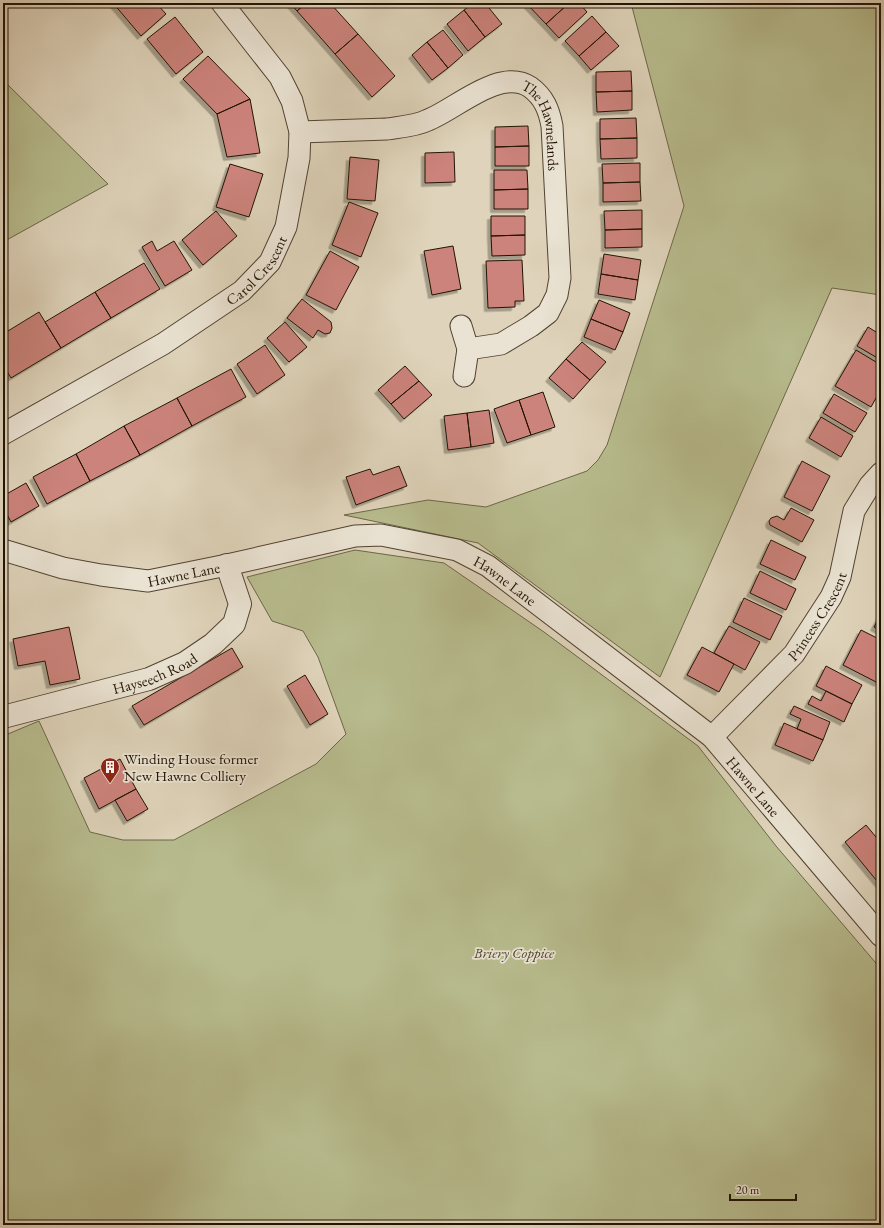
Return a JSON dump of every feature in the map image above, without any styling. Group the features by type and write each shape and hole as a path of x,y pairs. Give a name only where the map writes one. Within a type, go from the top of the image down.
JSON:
{"street":[{"name":"Carol Crescent","path":"3,434 163,344 242,291 270,262 286,227 299,158 300,132 292,101 280,77 222,3"},
{"name":"The Hawnelands","path":"300,132 401,128 428,121 484,89 500,83 513,82 525,84 534,90 545,102 552,126 560,278 557,295 548,312 531,326 502,344 468,349"},
{"path":"461,326 468,349 464,376"},
{"name":"Princess Crescent","path":"712,737 794,654 828,602 840,577 854,511 870,485 881,473"},
{"name":"Hawne Lane","path":"3,550 63,568 148,582 355,536 381,535 457,550 488,566 712,737 881,936"},
{"name":"Hayseech Road","path":"3,717 148,680 185,663 212,644 234,624 240,604 227,565"}],"green space":[{"path":"631,3 881,3 881,295 832,288 660,677 478,543 344,515 428,500 486,507 587,471 598,460 607,445 684,206"},
{"path":"3,80 108,184 3,242"},
{"name":"Briery Coppice","path":"355,550 444,563 544,632 698,746 776,846 881,969 881,1225 3,1225 3,736 39,721 90,832 123,840 174,840 316,764 346,734 318,657 303,631 272,621 247,577"}],"building":[{"path":"113,3 156,3 166,14 141,36"},
{"path":"290,3 306,3 297,11"},
{"path":"306,3 330,3 358,34 335,54 297,11"},
{"path":"474,3 485,3 502,24 485,37 464,10"},
{"path":"526,3 569,3 546,24"},
{"path":"569,3 579,3 587,12 559,38 546,24"},
{"path":"464,10 485,37 468,51 447,24"},
{"path":"592,16 606,32 579,56 565,41"},
{"path":"175,17 203,52 176,74 147,39"},
{"path":"443,30 463,55 448,68 427,42"},
{"path":"606,32 619,46 591,70 579,56"},
{"path":"358,34 395,76 372,97 335,54"},
{"path":"427,42 448,68 432,80 412,55"},
{"path":"208,56 250,99 217,114 183,79"},
{"path":"631,71 632,91 596,92 596,72"},
{"path":"632,91 632,110 597,112 596,92"},
{"path":"250,99 260,153 227,157 217,114"},
{"path":"636,118 637,138 600,139 600,119"},
{"path":"528,126 529,146 495,147 495,127"},
{"path":"637,138 637,158 601,159 600,139"},
{"path":"529,146 529,166 495,166 495,147"},
{"path":"454,152 455,182 425,183 425,153"},
{"path":"350,157 379,160 375,201 347,199"},
{"path":"640,163 640,182 603,183 602,164"},
{"path":"230,164 263,174 249,217 216,207"},
{"path":"494,170 527,170 528,189 494,190"},
{"path":"640,182 641,201 603,202 603,183"},
{"path":"528,189 528,209 494,209 494,190"},
{"path":"349,202 378,213 361,257 332,245"},
{"path":"642,210 642,229 605,230 604,211"},
{"path":"216,211 237,236 203,265 182,240"},
{"path":"491,216 525,216 525,235 491,236"},
{"path":"642,229 642,247 605,248 605,230"},
{"path":"525,235 525,255 492,256 491,236"},
{"path":"152,241 157,251 174,241 192,270 165,286 142,247"},
{"path":"453,246 461,289 432,295 424,251"},
{"path":"330,251 359,267 336,310 306,295"},
{"path":"604,254 641,260 638,280 601,274"},
{"path":"522,260 524,301 515,301 515,307 488,308 486,261"},
{"path":"144,263 160,289 111,318 95,292"},
{"path":"601,274 638,280 635,300 598,294"},
{"path":"95,292 111,318 61,348 45,322"},
{"path":"302,299 331,322 332,328 330,333 325,334 318,330 313,338 287,318"},
{"path":"599,300 630,313 623,332 591,319"},
{"path":"39,312 61,348 11,378 3,365 3,334"},
{"path":"591,319 623,332 615,350 584,337"},
{"path":"285,322 307,347 289,362 267,338"},
{"path":"868,327 881,335 881,360 857,346"},
{"path":"582,342 606,362 590,380 566,359"},
{"path":"265,345 285,375 257,394 237,364"},
{"path":"856,350 881,365 881,389 871,407 835,386"},
{"path":"566,359 590,380 573,399 549,378"},
{"path":"405,366 419,381 391,404 378,390"},
{"path":"231,369 246,397 192,426 177,398"},
{"path":"419,381 432,395 404,419 391,404"},
{"path":"543,392 555,427 531,435 519,400"},
{"path":"834,394 867,413 855,432 823,413"},
{"path":"177,398 192,426 140,455 124,426"},
{"path":"519,400 531,435 507,443 494,409"},
{"path":"489,410 494,443 471,447 467,413"},
{"path":"467,413 471,447 448,450 444,416"},
{"path":"821,417 853,436 841,457 809,438"},
{"path":"124,426 140,455 90,481 76,454"},
{"path":"76,454 90,481 47,504 33,477"},
{"path":"802,461 830,476 812,511 784,497"},
{"path":"399,466 407,486 356,505 346,477 370,469 373,475"},
{"path":"26,483 39,506 11,522 3,507 3,496"},
{"path":"791,508 814,520 802,542 770,525 769,521 771,518 777,516 784,520"},
{"path":"771,540 806,557 795,580 760,564"},
{"path":"760,571 796,589 786,610 750,593"},
{"path":"744,598 782,616 770,640 733,622"},
{"path":"881,614 881,631 874,627"},
{"path":"729,626 760,642 745,670 714,653"},
{"path":"69,627 80,679 50,685 45,661 18,666 13,639"},
{"path":"861,630 881,640 881,677 878,683 843,665"},
{"path":"702,647 734,664 719,692 687,675"},
{"path":"232,648 243,667 144,725 132,706"},
{"path":"826,666 862,685 852,704 816,686"},
{"path":"305,675 328,714 310,725 287,686"},
{"path":"826,691 852,704 844,722 808,704 812,696 821,701"},
{"path":"794,706 830,722 823,740 797,729 801,719 790,714"},
{"path":"784,723 823,740 813,761 775,745"},
{"name":"Winding House former New Hawne Colliery","path":"120,759 136,789 99,809 84,778"},
{"path":"136,789 148,809 127,821 115,800"},
{"path":"866,825 881,843 881,886 845,842"}],"place":[{"name":"Winding House former New Hawne Colliery","path":"110,784"}]}
